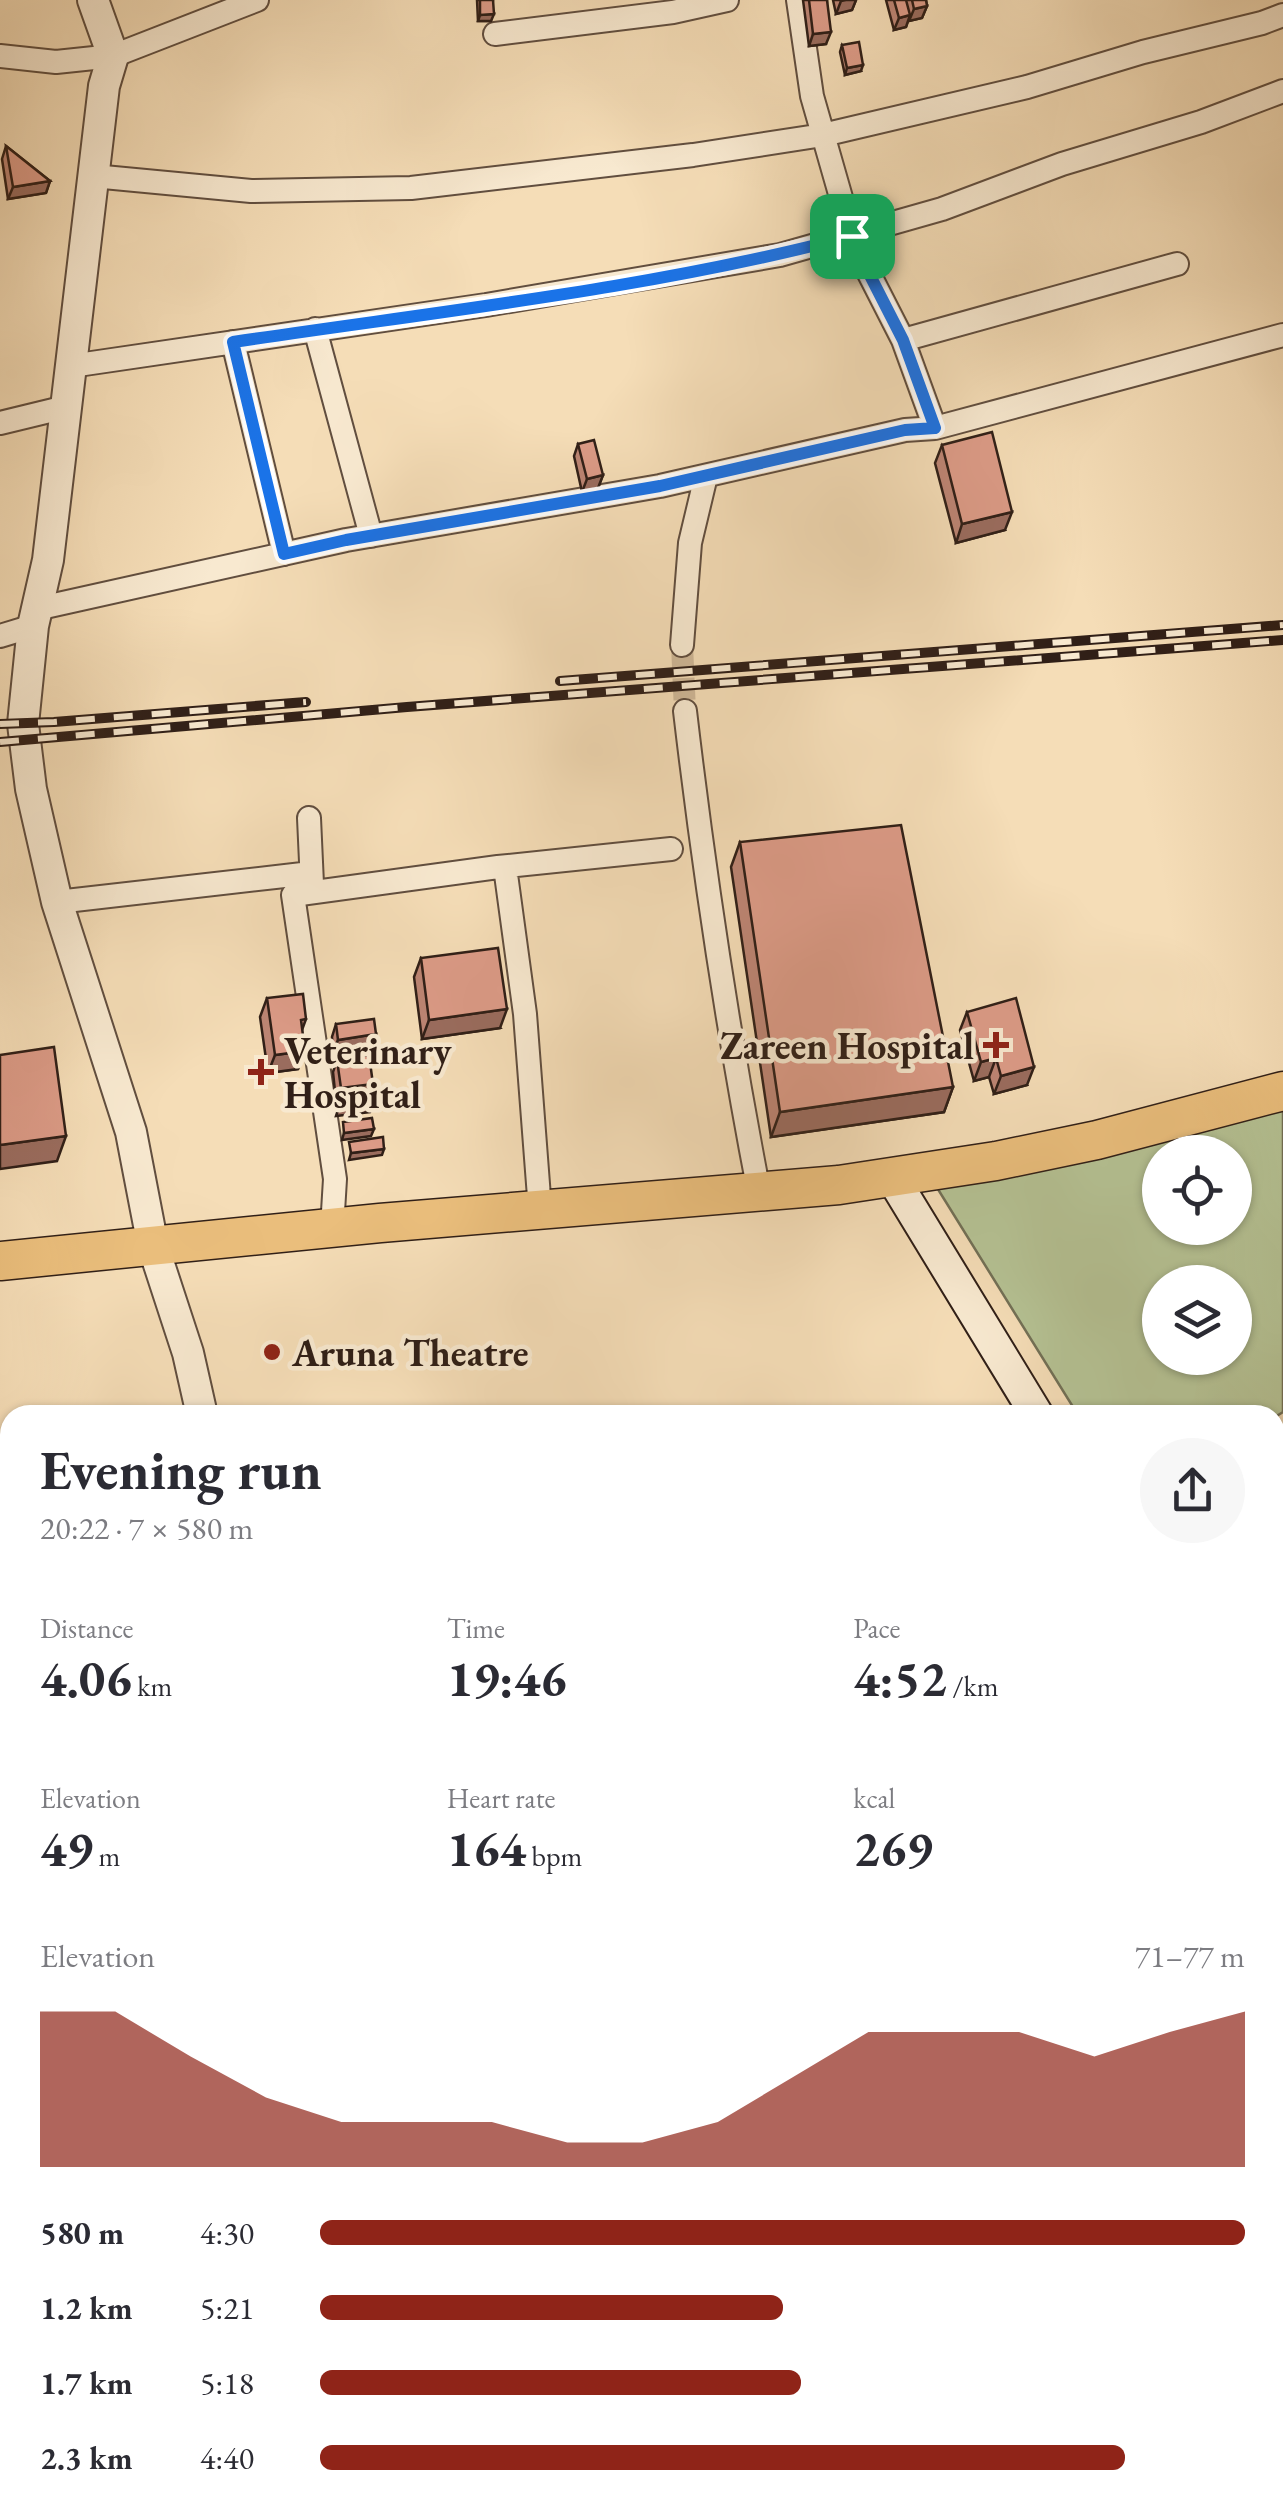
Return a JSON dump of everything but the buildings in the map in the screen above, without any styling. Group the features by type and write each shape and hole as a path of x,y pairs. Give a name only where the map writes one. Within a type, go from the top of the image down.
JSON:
{"main road":[{"path":"0,1261 892,1177 1097,1140 1283,1091"},
{"path":"892,1177 1031,1405"}],"street":[{"path":"92,0 113,56 104,86 48,560 34,618 24,741 57,902 131,1132 153,1246 188,1352 200,1405"},
{"path":"0,56 56,62 113,56 258,0"},
{"path":"495,34 673,12 727,0"},
{"path":"798,0 812,96 852,236 903,340 935,428"},
{"path":"94,176 250,191 411,188 693,155 822,134 1027,87 1283,16"},
{"path":"71,366 634,282 780,255 942,209 1062,164 1201,122 1283,91"},
{"path":"903,340 1177,264"},
{"path":"316,330 371,536"},
{"path":"0,636 34,618 284,554 706,476 905,430 935,428 1283,335"},
{"path":"233,342 284,554"},
{"path":"0,423 66,407"},
{"path":"682,645 690,542 706,476"},
{"path":"685,710 700,837 758,1192"},
{"path":"309,818 312,883"},
{"path":"57,902 505,867 671,848"},
{"path":"505,867 525,1014 540,1210"},
{"path":"312,883 294,895 335,1179 332,1228"}],"green space":[{"path":"1283,1090 1283,1405 1072,1405 931,1178"}],"tunnel":[{"path":"682,645 685,711"}],"railway":[{"path":"560,681 1283,625"},
{"path":"0,742 1283,640"},
{"path":"0,724 306,702"}],"place":[{"name":"Zareen Hospital","path":"996,1045"},
{"name":"Veterinary Hospital","path":"261,1072"},
{"name":"Aruna Theatre","path":"272,1352"}],"route":[{"path":"852,236 903,340 935,428 905,430 660,486 284,554 233,342 634,282 780,255 852,236"}]}
